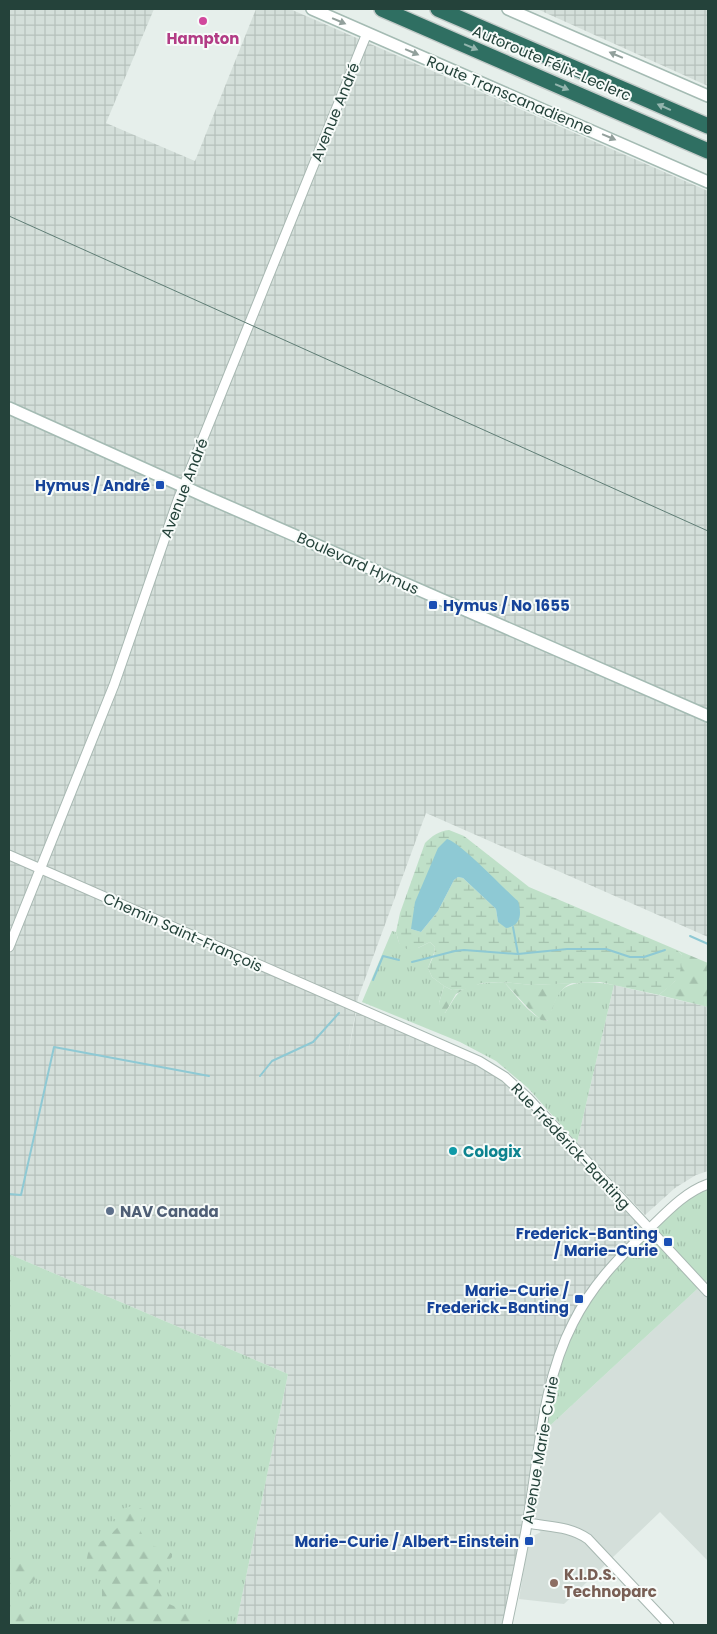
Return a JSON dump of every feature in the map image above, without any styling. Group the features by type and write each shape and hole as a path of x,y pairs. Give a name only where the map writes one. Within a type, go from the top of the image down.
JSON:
{"highway":[{"name":"Autoroute Félix-Leclerc","path":"382,9 708,151"},
{"name":"Autoroute Félix-Leclerc","path":"438,9 708,126"}],"street":[{"name":"Route Transcanadienne","path":"312,9 708,182"},
{"path":"508,9 708,96"},
{"name":"Avenue André","path":"9,947 114,685 183,486 367,33"},
{"name":"Boulevard Hymus","path":"9,408 708,716"},
{"name":"Chemin Saint-François","path":"9,855 357,1008"},
{"name":"Rue Frédérick-Banting","path":"357,1008 478,1061 505,1077 528,1098 708,1292"},
{"name":"Avenue Marie-Curie","path":"507,1625 528,1523 544,1413 555,1365 573,1323 597,1284 617,1260 676,1202 708,1184"},
{"path":"528,1523 567,1529 582,1534 669,1625"}],"shaded area":[{"path":"9,9 154,9 106,123 195,161 256,9 290,9 708,191 708,937 426,813 358,998 346,1066 357,1008 505,1077 649,1229 555,1365 508,1625 236,1625 288,1374 9,1254"},
{"path":"537,9 708,9 708,86"},
{"path":"614,985 708,1007 708,1171 696,1175 675,1188 645,1215 577,1143"},
{"path":"708,1279 708,1561 660,1512 564,1604 519,1599 529,1538 541,1532 528,1523 541,1434"}],"green space":[{"path":"449,830 464,836 529,887 677,950 682,955 681,970 677,979 659,995 600,982 532,985 504,982 482,983 465,989 452,990 444,986 432,977 428,968 434,955 435,947 430,942 418,948 408,950 399,943 396,932 400,913 425,843 436,834","holes":["465,853 513,927 498,922 496,909 463,878 458,877 454,880 438,911 421,932 411,929"]},
{"path":"392,931 396,932 399,943 418,948 430,942 435,947 428,968 432,977 444,986 439,1003 445,1013 456,996 466,988 478,984 504,982 530,1011 542,1020 548,1021 558,994 567,986 586,983 614,985 577,1143 528,1088 496,1061 460,1042 362,1002"},
{"path":"677,950 708,963 708,1007 659,995 675,981 682,955"},
{"path":"504,982 532,985 572,983 559,994 549,1021 541,1020"},
{"path":"444,986 452,990 465,989 456,994 445,1013 441,1011 439,1003"},
{"path":"708,1184 708,1279 541,1434 555,1365 593,1290 677,1203"},
{"path":"9,1254 288,1374 236,1625 9,1625"},
{"path":"132,1506 142,1509 143,1515 139,1528 147,1542 172,1554 158,1581 169,1604 183,1610 191,1619 202,1614 207,1615 212,1625 135,1625 111,1615 102,1603 104,1580 102,1574 89,1570 86,1563 88,1553 91,1547 106,1539 120,1525 112,1517 111,1512"},
{"path":"15,1549 24,1552 38,1574 25,1591 14,1593 9,1588 9,1553"},
{"path":"28,1605 32,1607 39,1621 53,1625 13,1625 12,1617 15,1611 20,1607"}],"water":[{"path":"447,839 472,857 518,901 520,915 515,925 506,928 498,922 496,909 463,878 458,877 454,880 438,911 421,932 411,929 415,902 438,848"}],"waterway":[{"path":"513,927 518,954"},
{"path":"690,936 708,944"},
{"path":"412,962 464,950 518,954 567,949 606,949 630,957 644,957 665,950"},
{"path":"373,980 383,956 399,960"},
{"path":"260,1076 272,1061 313,1042 339,1013"},
{"path":"9,1194 21,1195 54,1047 209,1076"}],"tram line":[{"path":"9,216 708,531"}],"place":[{"name":"Hampton","path":"203,21"},
{"name":"Hymus / André","path":"160,485"},
{"name":"Hymus / No 1655","path":"433,605"},
{"name":"Cologix","path":"453,1151"},
{"name":"NAV Canada","path":"110,1211"},
{"name":"Frederick-Banting / Marie-Curie","path":"668,1242"},
{"name":"Marie-Curie / Frederick-Banting","path":"579,1299"},
{"name":"Marie-Curie / Albert-Einstein","path":"529,1541"},
{"name":"K.I.D.S. Technoparc","path":"554,1583"}]}
